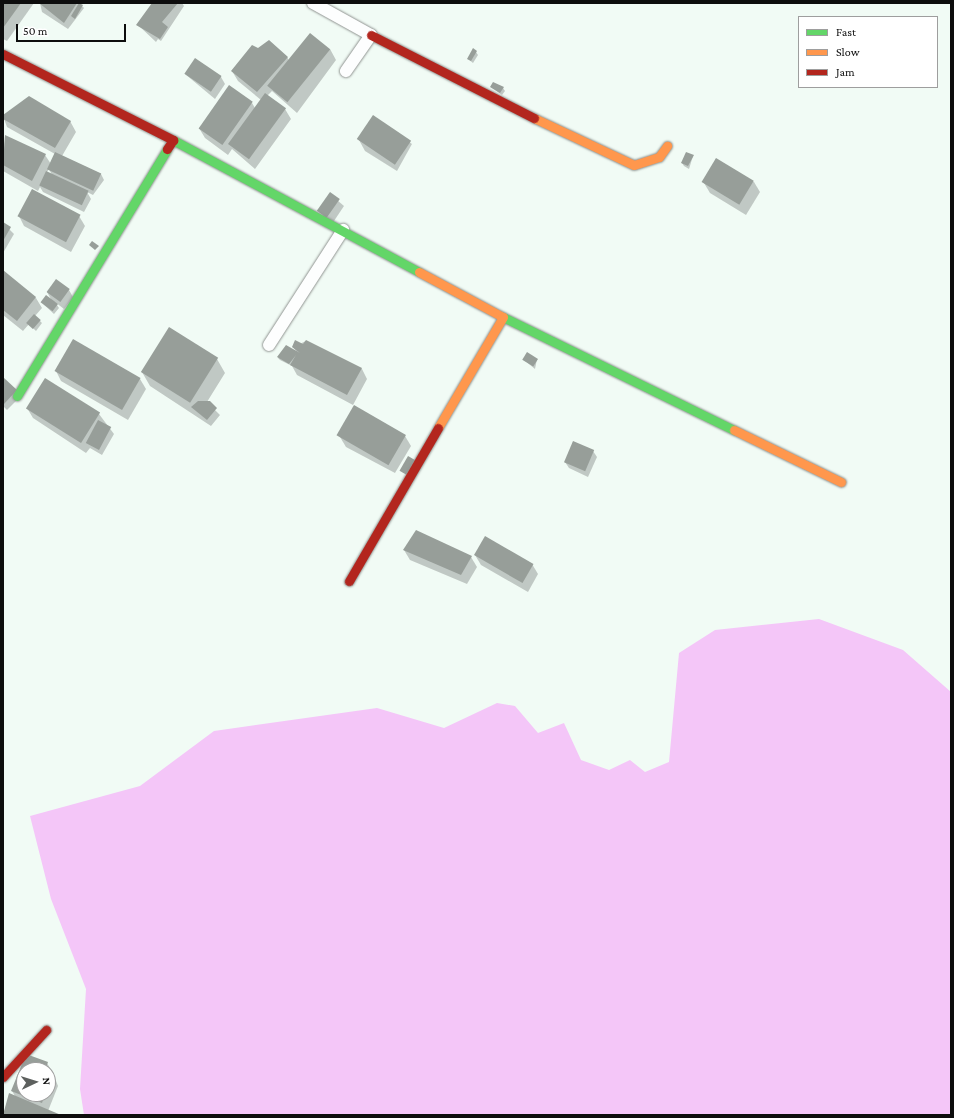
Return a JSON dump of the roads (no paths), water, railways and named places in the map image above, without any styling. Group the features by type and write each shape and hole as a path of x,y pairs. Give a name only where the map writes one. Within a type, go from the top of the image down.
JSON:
{"street":[{"path":"312,3 371,35 578,141 634,164 659,157 667,146"},
{"path":"346,71 371,35"},
{"path":"4,58 172,140 343,230 503,317 841,482"},
{"path":"17,396 172,140"},
{"path":"269,345 343,230"},
{"path":"349,581 503,317"},
{"path":"3,1077 46,1030"}]}
